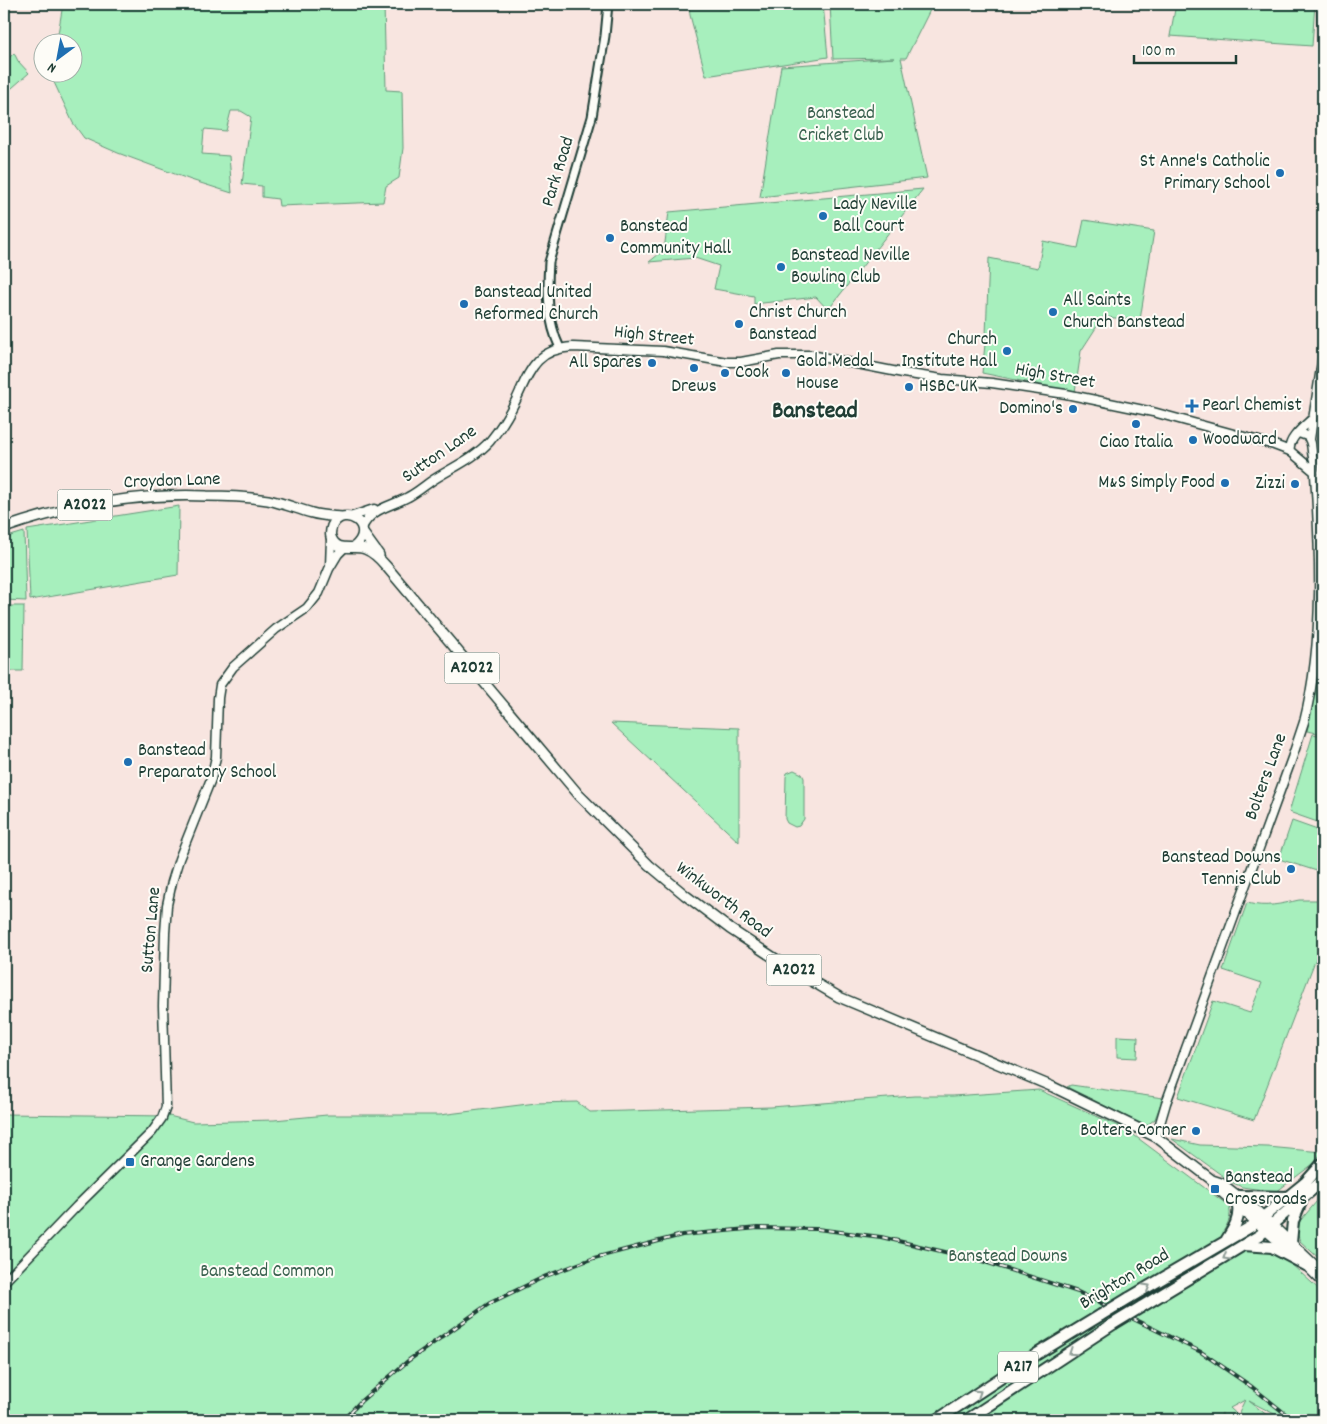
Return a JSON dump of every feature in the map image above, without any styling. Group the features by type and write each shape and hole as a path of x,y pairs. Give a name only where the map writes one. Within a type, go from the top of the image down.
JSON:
{"highway":[{"name":"Brighton Road","path":"937,1420 1037,1354 1260,1220 1290,1197 1323,1163"},
{"name":"Brighton Road","path":"967,1420 1113,1324 1270,1228 1323,1180"},
{"path":"1225,1242 1238,1220 1238,1201 1290,1197"},
{"path":"1291,1243 1293,1221 1302,1199"},
{"path":"1244,1245 1272,1247 1306,1265"}],"main road":[{"path":"1322,4 1323,80"},
{"name":"High Street","path":"560,348 580,347 663,351 727,362 741,362 779,355 811,355 942,379 992,383 1066,394 1153,412 1290,451"},
{"name":"Sutton Lane","path":"346,517 382,508 409,497 469,458 489,442 506,418 529,370 539,358 560,348"},
{"path":"1298,457 1308,455 1312,448 1310,439 1323,355"},
{"path":"1274,445 1291,440 1313,418"},
{"path":"1299,433 1310,439"},
{"path":"1291,440 1290,451 1315,472"},
{"name":"Bolters Lane","path":"1156,1137 1166,1104 1279,796 1304,722 1310,694 1317,638 1319,546 1314,460 1311,452"},
{"name":"Croydon Lane","path":"4,528 38,516 140,496 229,496 268,500 312,513 346,517"},
{"name":"Sutton Lane","path":"362,530 370,516 382,508"},
{"name":"Croydon Lane","path":"312,513 323,520 331,534"},
{"path":"346,517 358,521 362,530 360,542 338,554 329,570 331,534 336,520 346,517"},
{"name":"Winkworth Road","path":"362,530 386,566"},
{"path":"331,534 340,547 349,548"},
{"name":"Winkworth Road","path":"349,548 366,549 386,566 579,795 649,865 723,923 788,967 839,997 1053,1087 1156,1137 1212,1180 1221,1182 1238,1201"},
{"name":"Sutton Lane","path":"4,1282 76,1206 152,1132 162,1118 166,1107 167,1092 163,1006 167,905 179,859 211,779 216,757 220,685 233,668 276,629 308,608 319,593 329,570"},
{"name":"A2022","path":"1238,1201 1291,1243 1323,1273"},
{"name":"A2022","path":"1270,1228 1323,1282"}],"street":[{"name":"Park Road","path":"560,348 549,315 547,282 549,262 592,117 605,36 608,4"}],"green space":[{"path":"63,4 133,4 161,9 162,4 374,4 375,6 384,4 386,90 402,91 403,148 399,178 386,186 383,202 279,206 278,199 262,197 262,186 242,184 251,117 241,111 231,111 226,131 205,129 204,131 202,154 229,156 232,193 118,153 84,138 73,123 54,82 82,82 82,32 58,32"},
{"path":"689,4 823,4 828,57 706,76 690,15"},
{"name":"Banstead Cricket Club","path":"830,4 933,4 906,58 901,58 927,178 760,197 781,66 894,58 833,59"},
{"path":"1176,4 1315,4 1312,46 1170,36"},
{"path":"14,53 18,61 29,73 4,95 4,63"},
{"path":"923,189 828,310 816,297 754,304 754,296 714,289 719,266 695,258 649,262 664,250 669,212"},
{"path":"1084,220 1154,231 1140,320 1103,317 1081,351 1075,392 982,373 986,335 989,258 1038,268 1043,241 1078,248"},
{"path":"179,506 178,575 30,600 27,530"},
{"path":"24,532 26,601 4,600 4,538"},
{"path":"5,606 24,606 23,671 4,671"},
{"path":"1323,653 1323,734 1307,731"},
{"path":"611,723 739,728 739,842"},
{"path":"1313,734 1323,736 1323,824 1289,812"},
{"path":"794,770 802,774 804,778 804,819 799,826 795,827 787,823 785,819 786,777 787,773"},
{"path":"1292,821 1323,832 1323,873 1279,859"},
{"path":"1299,900 1320,900 1323,904 1323,940 1254,1120 1178,1097 1213,1001 1250,1013 1262,983 1223,970 1247,903 1267,905"},
{"path":"1117,1036 1138,1037 1137,1058 1117,1057"},
{"path":"1071,1085 1163,1098 1155,1119 1146,1126 1067,1087"},
{"name":"Banstead Downs","path":"1039,1090 1127,1130 1229,1206 1230,1217 1223,1232 1254,1251 1262,1249 1289,1262 1323,1293 1323,1420 1286,1420 1249,1401 1273,1420 1248,1420 1239,1412 1245,1400 1230,1408 1243,1420 1223,1420 1222,1413 1218,1420 4,1420 4,1114 169,1116 193,1122 274,1120 327,1115 440,1115 536,1103 577,1102 590,1112 771,1107 914,1096 953,1096"},
{"path":"1172,1139 1200,1145 1268,1147 1322,1152 1313,1164 1276,1192 1242,1187 1231,1182"},
{"path":"1323,1194 1323,1262 1300,1241 1297,1233 1300,1221"}],"railway":[{"path":"343,1420 361,1401 409,1360 490,1303 546,1276 594,1258 682,1235 758,1228 817,1229 881,1237 979,1260 1078,1292 1201,1352 1252,1387 1293,1420"}],"place":[{"name":"St Anne's Catholic Primary School","path":"1280,173"},
{"name":"Lady Neville Ball Court","path":"823,216"},
{"name":"Banstead Community Hall","path":"610,238"},
{"name":"Banstead Neville Bowling Club","path":"781,267"},
{"name":"Banstead United Reformed Church","path":"464,304"},
{"name":"All Saints Church Banstead","path":"1053,312"},
{"name":"Christ Church Banstead","path":"739,324"},
{"name":"Church Institute Hall","path":"1007,351"},
{"name":"All Spares","path":"652,363"},
{"name":"Drews","path":"694,368"},
{"name":"Cook","path":"725,373"},
{"name":"Gold Medal House","path":"786,373"},
{"name":"HSBC UK","path":"909,387"},
{"name":"Pearl Chemist","path":"1192,406"},
{"name":"Domino's","path":"1073,409"},
{"name":"Ciao Italia","path":"1136,424"},
{"name":"Woodward","path":"1193,440"},
{"name":"M&S Simply Food","path":"1225,483"},
{"name":"Zizzi","path":"1295,484"},
{"name":"Banstead Preparatory School","path":"128,762"},
{"name":"Banstead Downs Tennis Club","path":"1291,869"},
{"name":"Bolters Corner","path":"1196,1131"},
{"name":"Grange Gardens","path":"130,1162"},
{"name":"Banstead Crossroads","path":"1215,1189"}],"district":[{"name":"Banstead","path":"815,412"}],"park label":[{"name":"Banstead Common","path":"267,1272"}]}
